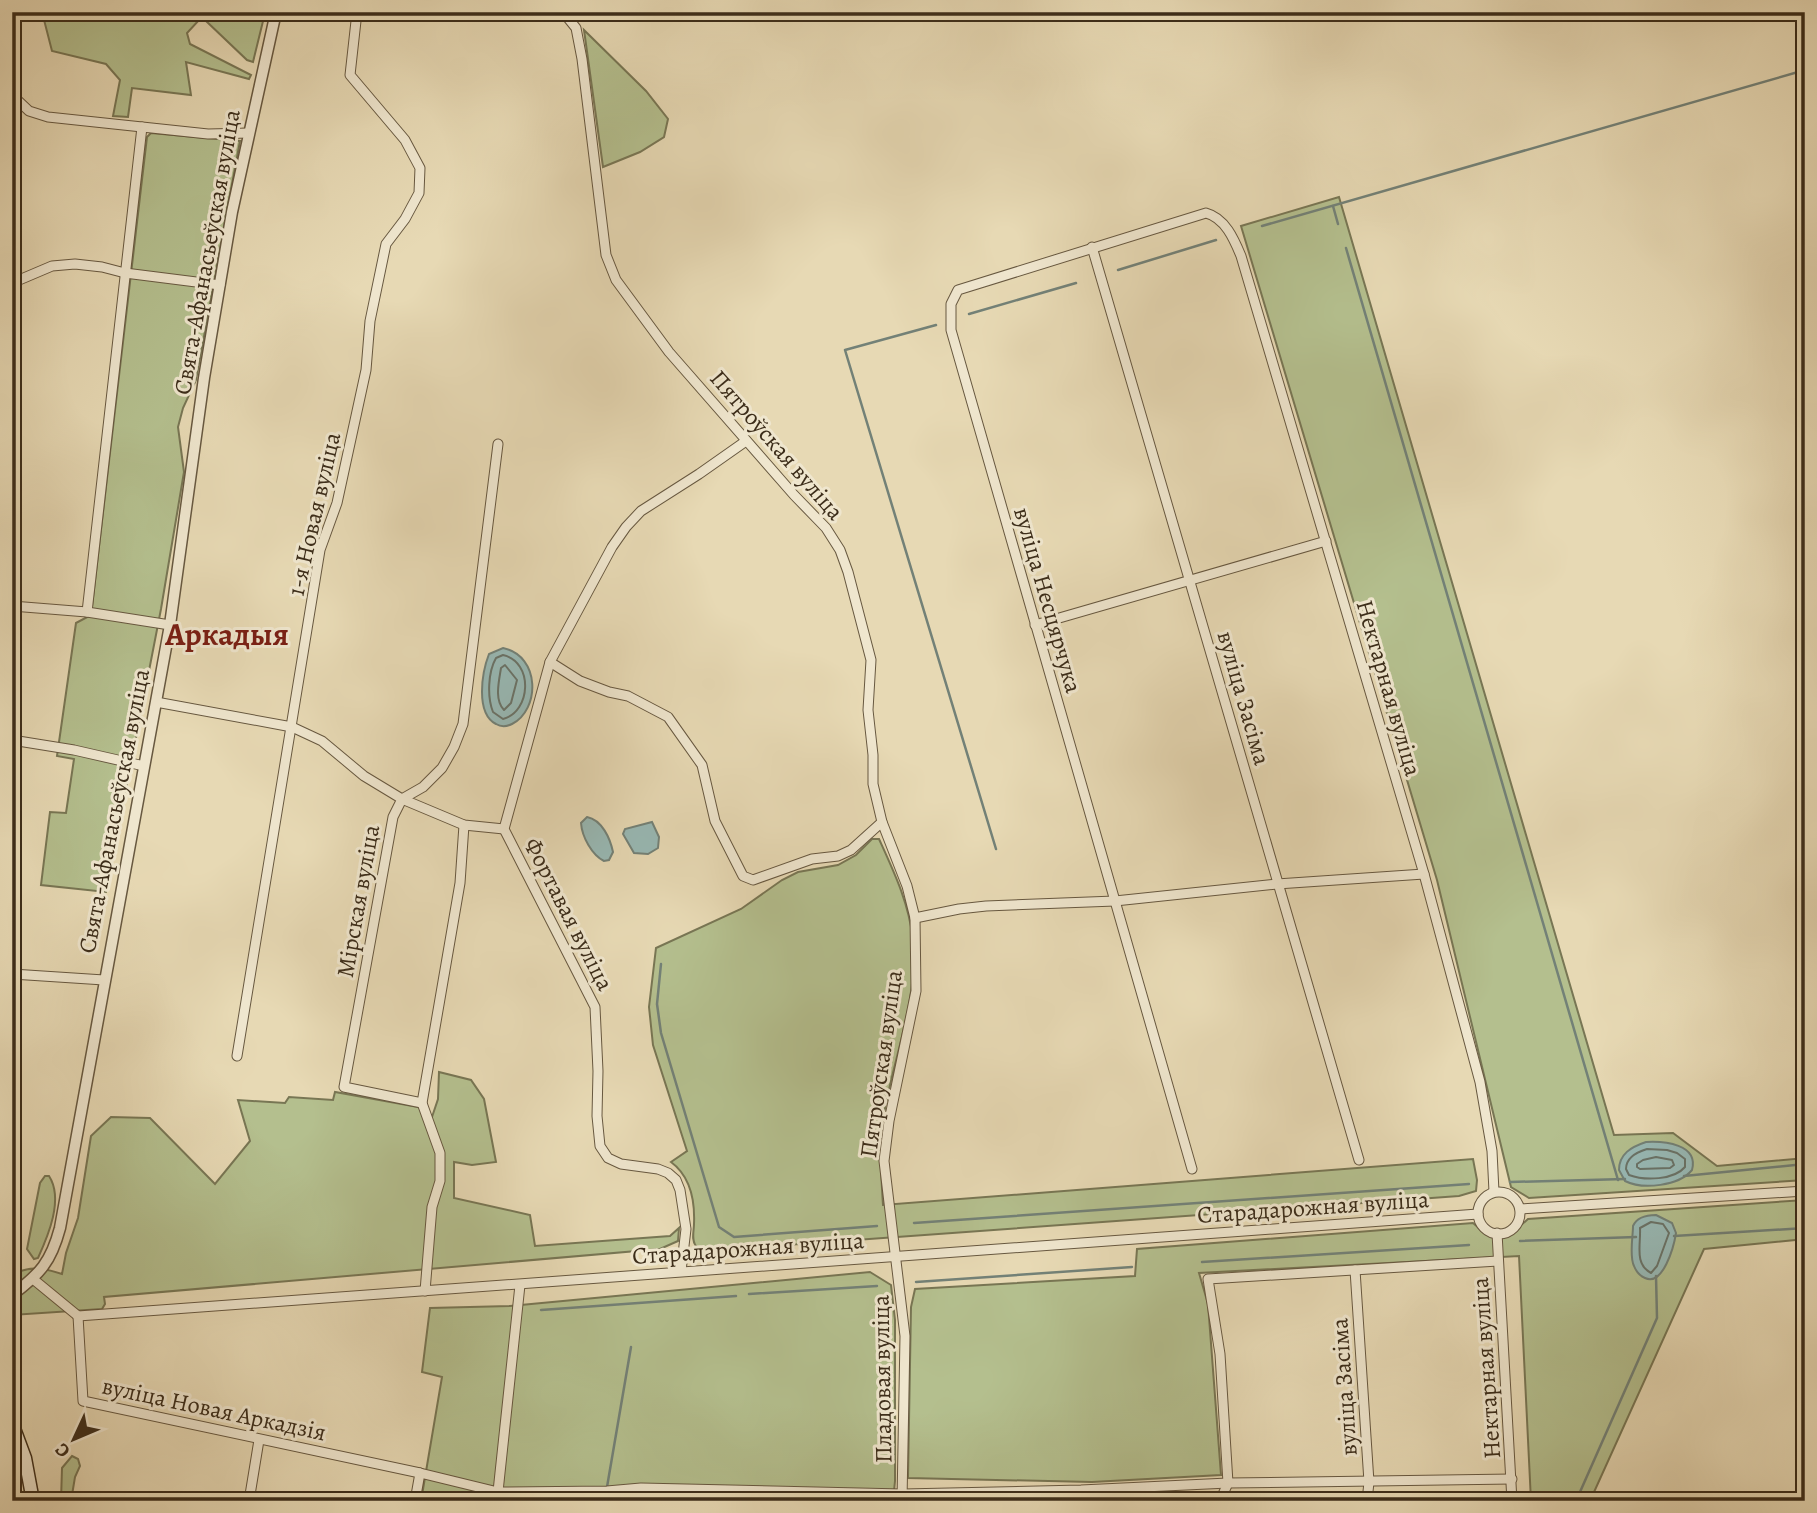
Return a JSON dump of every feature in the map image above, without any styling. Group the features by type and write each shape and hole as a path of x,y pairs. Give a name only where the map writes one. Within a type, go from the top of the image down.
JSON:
{"main road":[{"path":"12,1423 24,1458 33,1501"}],"street":[{"name":"Свята-Афанасьеўская вуліца","path":"12,1296 46,1264 54,1250 60,1228 170,625 204,378 232,212 276,12"},
{"name":"1-я Новая вуліца","path":"237,1056 320,550 337,503 366,370 376,281 386,243 405,219 419,193 420,168 413,151 350,75 357,12"},
{"name":"Пятроўская вуліца","path":"562,12 576,28 606,255 616,280 669,352 826,528 840,550 848,572 871,660 868,710 873,784 882,822 907,886 915,918 916,991 889,1121 884,1161 896,1257"},
{"path":"12,95 29,111 48,117 208,134 249,133"},
{"path":"87,612 142,127"},
{"name":"вуліца Несцярчука","path":"1192,1169 951,330 951,304 958,290 1206,213"},
{"name":"Нектарная вуліца","path":"1206,213 1218,218 1227,228 1241,256 1424,874 1479,1082 1492,1151 1494,1192"},
{"name":"вуліца Засіма","path":"1092,247 1359,1160"},
{"path":"12,283 52,266 75,264 220,285"},
{"name":"Фортавая вуліца","path":"681,1271 686,1229 676,1180 668,1172 658,1169 621,1164 608,1158 600,1146 595,1007 504,829 550,662 612,547 641,511 746,440"},
{"name":"Мірская вуліца","path":"422,1103 344,1087 393,817 402,799 423,787 442,768 463,724 498,444"},
{"path":"1035,625 1326,541"},
{"path":"12,606 87,612 170,625"},
{"path":"550,662 580,681 608,692 628,696 668,717 702,765 715,821 743,876 753,880 812,859 838,856 850,850 882,822"},
{"path":"156,702 292,727 322,741 364,776 402,799 464,825 504,829"},
{"path":"12,740 74,750 144,766"},
{"path":"425,1291 432,1207 440,1181 440,1153 422,1103 460,884 464,825"},
{"path":"915,918 986,906 1115,901 1278,884 1424,874"},
{"path":"12,974 104,980"},
{"path":"1520,1209 1805,1191"},
{"path":"1494,1192 1508,1194 1520,1209 1515,1226 1506,1232 1497,1233 1485,1228 1478,1214 1483,1199 1494,1192"},
{"name":"Старадарожная вуліца","path":"78,1316 1478,1214"},
{"name":"Нектарная вуліца","path":"1497,1233 1513,1479 1512,1501"},
{"name":"Пладовая вуліца","path":"896,1257 905,1336 902,1497"},
{"path":"1220,1501 1228,1483 1220,1354 1208,1279 1498,1261"},
{"name":"вуліца Засіма","path":"1355,1270 1369,1482 1367,1501"},
{"path":"33,1279 78,1316"},
{"path":"498,1496 520,1284"},
{"name":"вуліца Новая Аркадзія","path":"78,1316 83,1401 420,1473 498,1496 641,1488 902,1497 1228,1483 1513,1479"},
{"path":"249,1501 259,1440"},
{"path":"415,1501 420,1473"}],"green space":[{"path":"42,12 265,13 253,62 247,60 206,21 199,20 187,33 190,44 251,75 249,79 186,62 191,95 132,88 128,117 113,116 120,80 106,64 52,51"},
{"path":"584,30 646,91 668,119 664,137 640,152 603,167"},
{"path":"151,133 240,141 196,380 183,408 178,427 184,472 161,609 106,892 41,885 50,812 66,813 74,759 57,756 76,623 91,615 147,137"},
{"path":"1339,197 1614,1135 1673,1133 1717,1166 1805,1158 1805,1180 1529,1198 1511,1187 1437,880 1241,226"},
{"path":"872,839 879,839 904,900 913,940 914,962 909,1006 882,1125 883,1205 1473,1159 1476,1191 1459,1196 705,1251 699,1249 693,1238 694,1215 690,1190 683,1174 671,1162 687,1151 653,1045 649,1007 656,948 741,909 798,872 838,865 856,855"},
{"path":"439,1072 471,1080 484,1099 496,1162 472,1165 454,1162 454,1198 530,1215 535,1246 670,1236 679,1228 678,1241 660,1249 104,1297 105,1304 102,1309 12,1315 12,1275 37,1268 62,1274 78,1218 91,1136 111,1117 150,1118 215,1184 250,1141 238,1100 285,1103 289,1097 333,1100 335,1092 418,1107 432,1117 438,1099"},
{"path":"45,1176 49,1176 53,1185 55,1206 46,1239 38,1258 34,1259 27,1249 40,1183"},
{"path":"1805,1200 1805,1239 1704,1249 1590,1501 1531,1501 1519,1256 1199,1273 1208,1304 1221,1475 1092,1482 908,1478 911,1307 915,1289 1135,1276 1137,1249 1473,1223 1487,1235 1510,1235 1528,1219"},
{"path":"870,1272 891,1285 895,1320 893,1501 421,1501 442,1377 422,1372 430,1308 510,1306"},
{"path":"72,1456 78,1459 80,1466 75,1477 71,1501 61,1501 62,1468"}],"water":[{"path":"503,648 524,661 532,684 528,707 521,717 512,724 500,726 489,719 482,692 489,654"},
{"path":"587,817 597,822 607,836 613,852 609,860 600,858 586,840 581,823"},
{"path":"652,822 659,837 658,848 648,854 634,853 623,834 625,829"},
{"path":"1646,1142 1662,1142 1685,1149 1693,1161 1692,1170 1679,1180 1660,1185 1641,1185 1625,1181 1619,1170 1621,1160 1631,1149"},
{"path":"1656,1215 1672,1223 1676,1233 1666,1264 1657,1277 1651,1279 1640,1275 1633,1262 1633,1226 1642,1217"}],"waterway":[{"path":"1262,226 1805,70"},
{"path":"1333,206 1338,224"},
{"path":"1118,270 1216,240"},
{"path":"1346,248 1618,1180"},
{"path":"969,314 1076,283"},
{"path":"936,325 845,350 996,849"},
{"path":"661,964 657,1004 661,1033 719,1227 734,1237 877,1226"},
{"path":"1684,1176 1805,1164"},
{"path":"1510,1182 1625,1179"},
{"path":"914,1223 1469,1184"},
{"path":"1674,1236 1805,1228"},
{"path":"1520,1241 1636,1237"},
{"path":"1202,1262 1469,1245"},
{"path":"916,1282 1132,1267"},
{"path":"1576,1501 1657,1318 1656,1276"},
{"path":"749,1294 877,1286"},
{"path":"541,1310 736,1296"},
{"path":"607,1487 631,1347"}],"district":[{"name":"Аркадыя","path":"227,634"}]}
